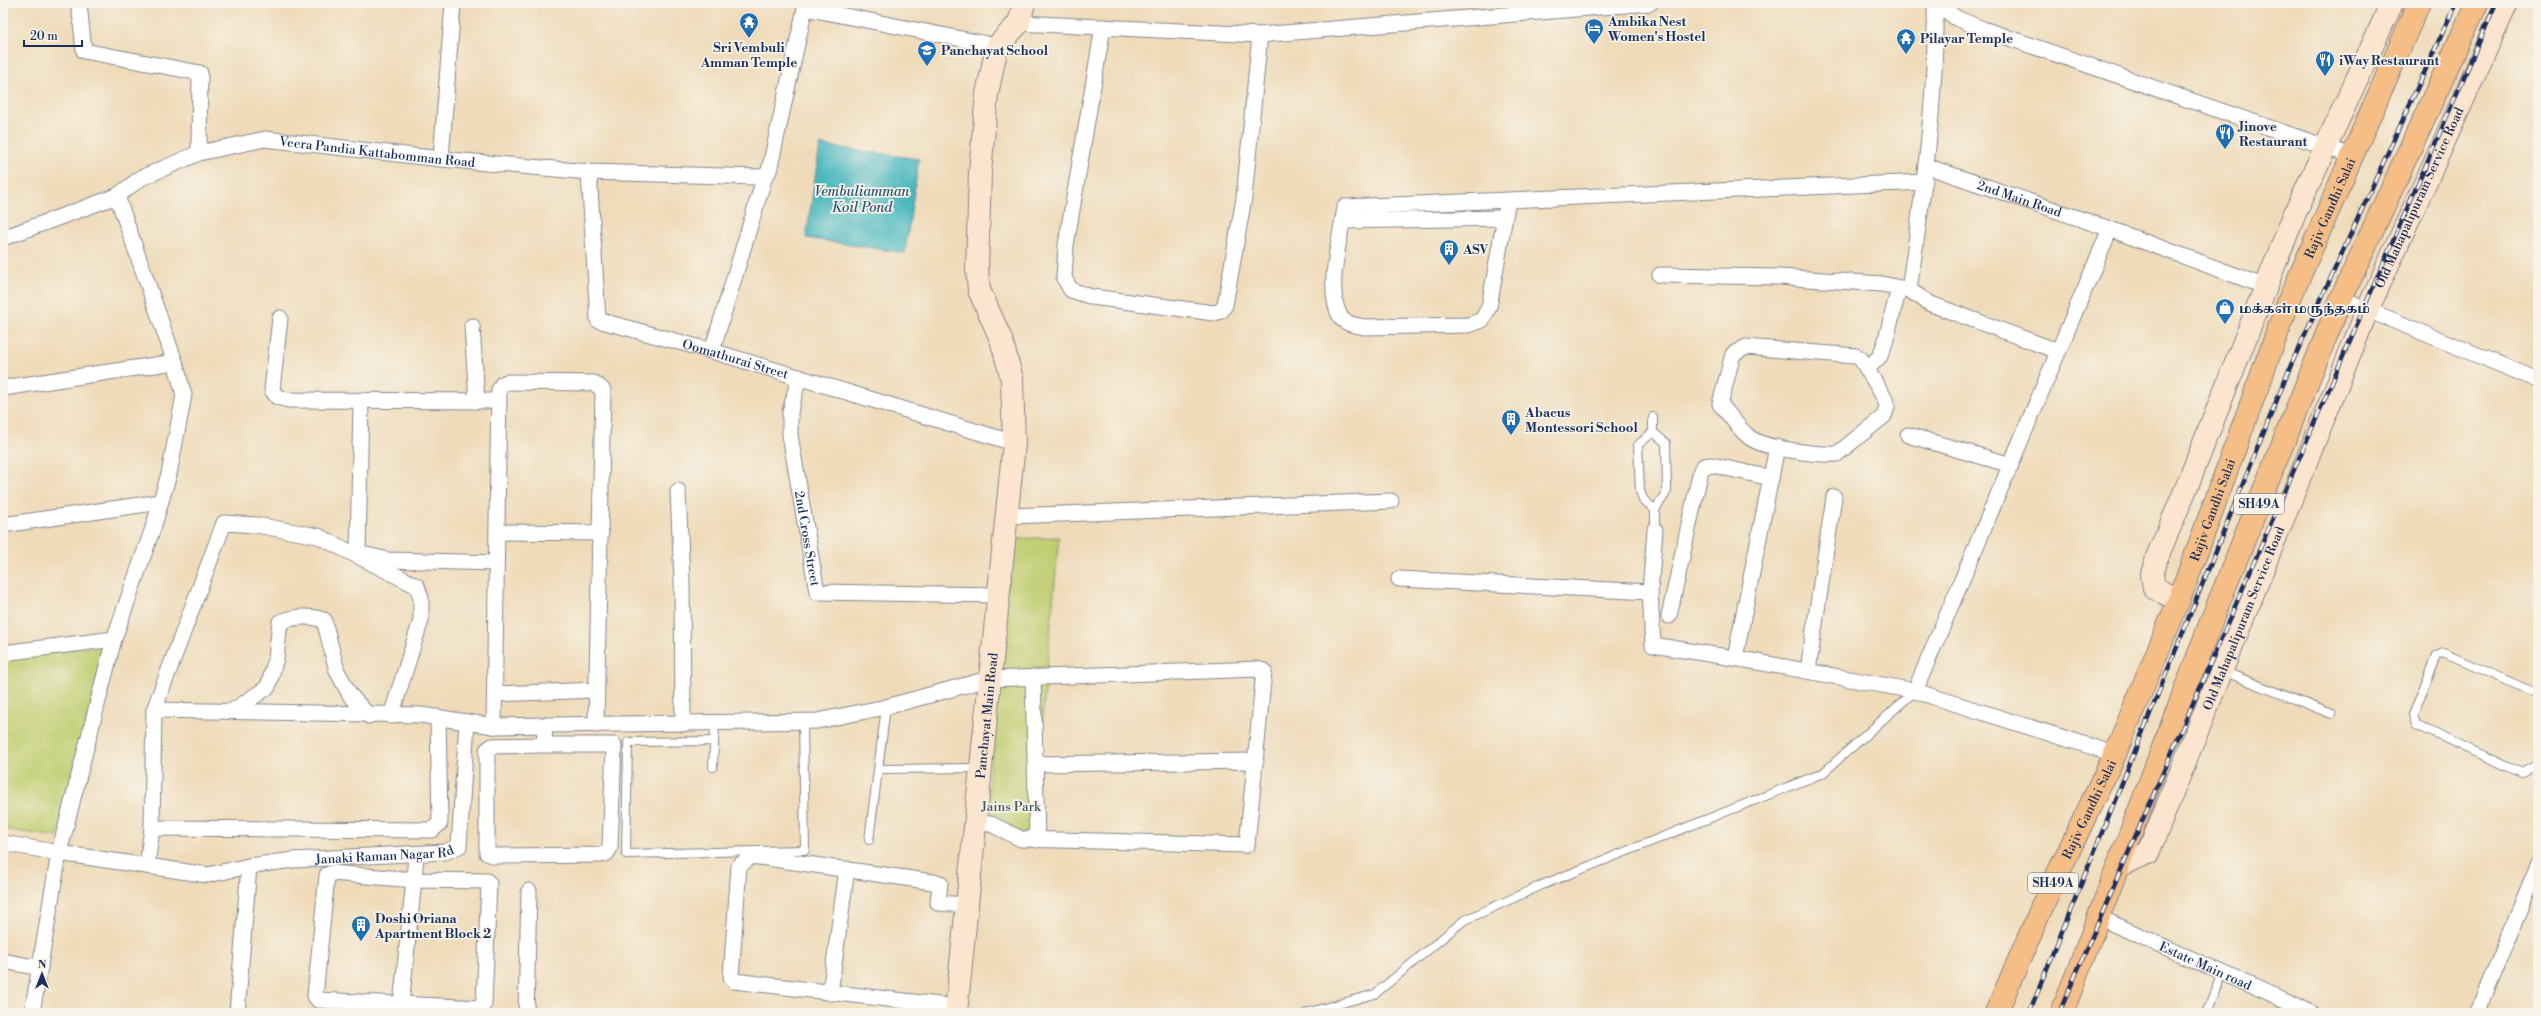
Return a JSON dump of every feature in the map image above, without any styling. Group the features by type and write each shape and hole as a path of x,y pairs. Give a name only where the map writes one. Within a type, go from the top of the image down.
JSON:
{"main road":[{"name":"Rajiv Gandhi Salai","path":"1996,1013 2040,909 2115,754 2179,600 2290,298 2419,3"},
{"name":"SH49A","path":"2062,1013 2196,660 2341,299 2477,3"}],"street":[{"path":"79,3 84,51 200,72 199,153"},
{"path":"441,159 453,3"},
{"path":"712,351 767,173 806,6 997,46 1021,13 1103,27 1260,35 1532,7 1650,3"},
{"path":"1936,3 1956,18 1983,29 2352,156"},
{"path":"1867,369 1880,356 1904,289 1925,182 1936,39 1936,3"},
{"path":"2179,600 2154,588 2152,574 2156,557 2267,287 2295,213 2392,3"},
{"name":"Old Mahapalipuram Service Road","path":"2118,866 2148,853 2367,311 2507,3"},
{"path":"1103,27 1066,245 1064,278 1071,290 1092,297 1214,313 1221,311 1225,305 1244,198 1260,35"},
{"name":"Panchayat Main Road","path":"956,1010 988,678 1008,516 1014,443 1012,379 1001,339 979,290 977,269 980,173 987,94 997,46"},
{"name":"Veera Pandia Kattabomman Road","path":"3,238 117,196 141,178 199,153 265,139 441,159 589,172 746,177 767,173"},
{"name":"2nd Main Road","path":"1926,166 2110,229 2267,287"},
{"name":"Oomathurai Street","path":"589,172 598,320 712,351 1014,443"},
{"path":"1344,214 1508,200 1925,182"},
{"path":"32,1013 59,853 114,639 168,474 184,395 175,362 117,196"},
{"path":"1344,214 1333,290 1340,317 1349,324 1364,327 1468,325 1482,320 1489,307 1508,200"},
{"path":"1344,214 1504,218"},
{"path":"1915,691 2011,465 2057,351 2110,229"},
{"path":"1660,275 1779,277 1882,284 1904,289 1931,304 2057,351"},
{"path":"2341,299 2367,311 2538,380"},
{"path":"280,318 272,390 277,397 288,400 499,401"},
{"path":"472,326 477,401"},
{"path":"1746,347 1856,356 1861,359 1885,399 1887,406 1884,416 1837,454 1777,447 1756,442 1748,437 1720,404 1733,354 1746,347"},
{"path":"3,388 175,362"},
{"name":"2nd Cross Street","path":"798,377 790,412 790,436 817,592 998,595"},
{"path":"497,725 494,694 499,401 502,384 507,382 599,385 603,390 596,725"},
{"path":"362,400 358,553 388,560 496,563"},
{"path":"1908,435 2011,465"},
{"path":"1735,658 1777,447"},
{"path":"1669,616 1701,470 1704,466 1712,465 1771,478"},
{"path":"678,491 682,580 683,724"},
{"path":"1808,670 1834,497"},
{"path":"1008,516 1391,501"},
{"path":"3,525 160,502"},
{"path":"147,866 152,828 154,710 224,523 256,524 318,536 417,586 421,598 421,620 391,716"},
{"path":"1655,530 1650,592 1653,645 1808,670 1915,691 2115,754"},
{"path":"497,532 601,533"},
{"path":"1399,578 1650,592"},
{"path":"234,710 268,687 276,658 280,622 293,617 313,616 324,620 337,671 350,695 369,716"},
{"path":"3,654 114,639"},
{"path":"154,710 234,710 369,716 438,717 497,725 683,724 817,721 886,707 988,678 1258,669 1264,672 1247,845 1021,839 992,824 974,823"},
{"path":"1033,677 1037,840"},
{"path":"494,694 596,690"},
{"path":"152,828 432,830 440,823 438,717"},
{"name":"Janaki Raman Nagar Rd","path":"3,843 59,853 208,875 249,866 293,860 445,852 459,846 467,722"},
{"path":"544,724 545,745"},
{"path":"545,745 614,745 610,848 607,853 600,855 501,856 487,853 487,750 492,746 545,745"},
{"path":"1035,764 1256,760"},
{"path":"401,1005 416,854"},
{"path":"956,1010 734,981 731,977 739,866 752,856 940,883 938,903 966,905"},
{"path":"2476,1013 2535,882 2538,865"},
{"path":"237,1013 249,866"},
{"path":"830,993 847,869"},
{"path":"332,873 414,880 487,881 489,883 484,1004 480,1008 318,1000 315,996 327,875 332,873"},
{"path":"526,1013 529,891"},
{"name":"Estate Main road","path":"2098,917 2222,974 2312,1013"},
{"path":"3,961 40,968"}],"lane":[{"path":"1653,418 1653,432 1638,445 1640,491 1643,499 1655,510"},
{"path":"1653,432 1666,443 1667,491 1655,510 1655,530"},
{"path":"2538,694 2444,654 2436,656 2413,714 2416,724 2522,773 2538,762"},
{"path":"2196,660 2332,714"},
{"path":"1306,1013 1375,994 1462,921 1542,885 1823,773 1915,691"},
{"path":"869,840 886,707"},
{"path":"714,741 628,742 626,854 805,850 803,721"},
{"path":"713,767 715,723"},
{"path":"878,769 979,768"},
{"path":"2206,1013 2222,974"}],"green space":[{"name":"Jains Park","path":"1059,537 1032,833 984,831 1011,539"},
{"path":"105,646 58,837 3,829 3,656"}],"water":[{"name":"Vembuliamman Koil Pond","path":"820,145 919,159 905,253 806,238"}],"railway":[{"path":"2029,1013 2291,365 2456,3"},
{"path":"2059,1013 2496,3"}],"place":[{"name":"Sri Vembuli Amman Temple","path":"749,39"},
{"name":"Ambika Nest Women's Hostel","path":"1594,45"},
{"name":"Pilayar Temple","path":"1906,55"},
{"name":"Panchayat School","path":"927,67"},
{"name":"iWay Restaurant","path":"2325,77"},
{"name":"Jinove Restaurant","path":"2225,150"},
{"name":"ASV","path":"1449,266"},
{"name":"மக்கள் மருந்தகம்","path":"2225,325"},
{"name":"Abacus Montessori School","path":"1511,436"},
{"name":"Doshi Oriana Apartment Block 2","path":"361,942"}]}
